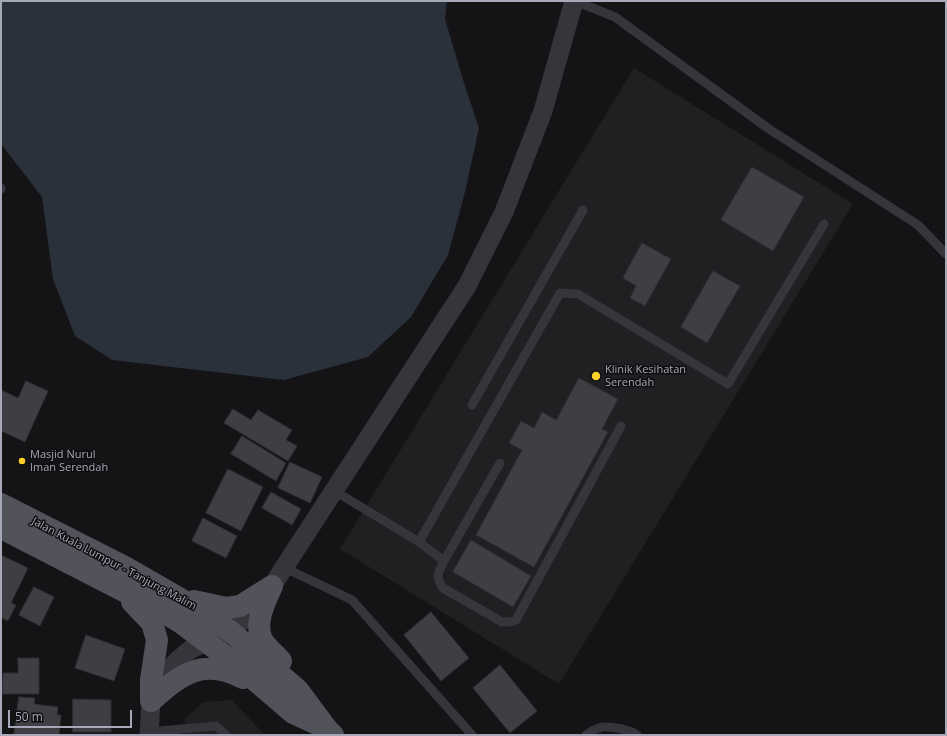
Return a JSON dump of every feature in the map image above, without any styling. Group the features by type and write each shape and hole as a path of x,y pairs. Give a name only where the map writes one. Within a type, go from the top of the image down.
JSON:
{"main road":[{"name":"Jalan Kuala Lumpur - Tanjung Malim","path":"1,504 125,567 179,598 230,631 298,690 330,732"},
{"name":"Jalan Kuala Lumpur - Tanjung Malim","path":"1,528 120,588 180,622 237,665 293,713 330,732"},
{"path":"179,598 226,608 240,606 272,586"},
{"path":"272,586 262,609 259,624 262,640 290,670 298,690"},
{"path":"120,588 152,623 157,640 151,680 151,701"},
{"path":"151,701 172,682 202,668 221,669 237,675 270,693"}],"street":[{"path":"149,733 151,701 163,676 191,649 230,631 242,621 272,586 467,286 504,212 543,111 574,1"}],"lane":[{"path":"574,1 615,17 769,129 918,224 946,254"},
{"path":"472,405 583,210"},
{"path":"419,542 560,293 578,294 728,384 824,224"},
{"path":"500,463 437,576 443,588 502,622 510,622 516,620 621,426"},
{"path":"334,490 419,542 444,561"},
{"path":"283,567 352,600 472,735"},
{"path":"149,733 216,726 226,735"},
{"path":"586,735 594,729 608,726 633,732 636,735"}],"shaded area":[{"path":"1,1 447,1 445,19 479,128 465,192 448,255 411,317 368,357 284,380 112,360 75,336 53,279 42,197 1,144"},
{"name":"Klinik Kesihatan Serendah","path":"634,68 853,204 559,684 340,549"},
{"path":"232,700 265,735 186,735 185,719 203,702"}],"building":[{"path":"752,167 804,197 773,251 721,220"},
{"path":"642,243 671,259 645,306 630,298 636,286 623,278"},
{"path":"713,271 740,286 707,343 681,327"},
{"path":"579,378 618,399 602,429 608,432 534,567 476,535 522,450 509,443 521,421 534,428 542,412 556,420"},
{"path":"26,381 48,391 25,442 1,431 1,390 18,398"},
{"path":"233,409 251,420 258,410 292,430 286,440 297,446 288,461 224,423"},
{"path":"242,436 286,463 276,481 231,454"},
{"path":"290,462 322,477 310,503 278,488"},
{"path":"228,469 263,487 241,531 206,513"},
{"path":"271,492 301,509 292,525 262,508"},
{"path":"203,518 237,536 226,558 192,541"},
{"path":"471,540 531,576 513,607 453,572"},
{"path":"1,555 28,568 11,603 16,605 8,621 1,618"},
{"path":"34,587 54,597 40,626 19,615"},
{"path":"431,612 469,658 441,681 404,635"},
{"path":"86,635 125,649 114,681 75,668"},
{"path":"18,658 39,658 39,694 2,694 3,673 18,673"},
{"path":"500,665 537,711 510,733 473,688"},
{"path":"19,697 35,698 34,704 58,707 57,715 61,715 59,735 14,735"},
{"path":"73,699 111,700 111,732 73,732"}],"place":[{"name":"Klinik Kesihatan Serendah","path":"596,376"},
{"name":"Masjid Nurul Iman Serendah","path":"22,461"}]}
